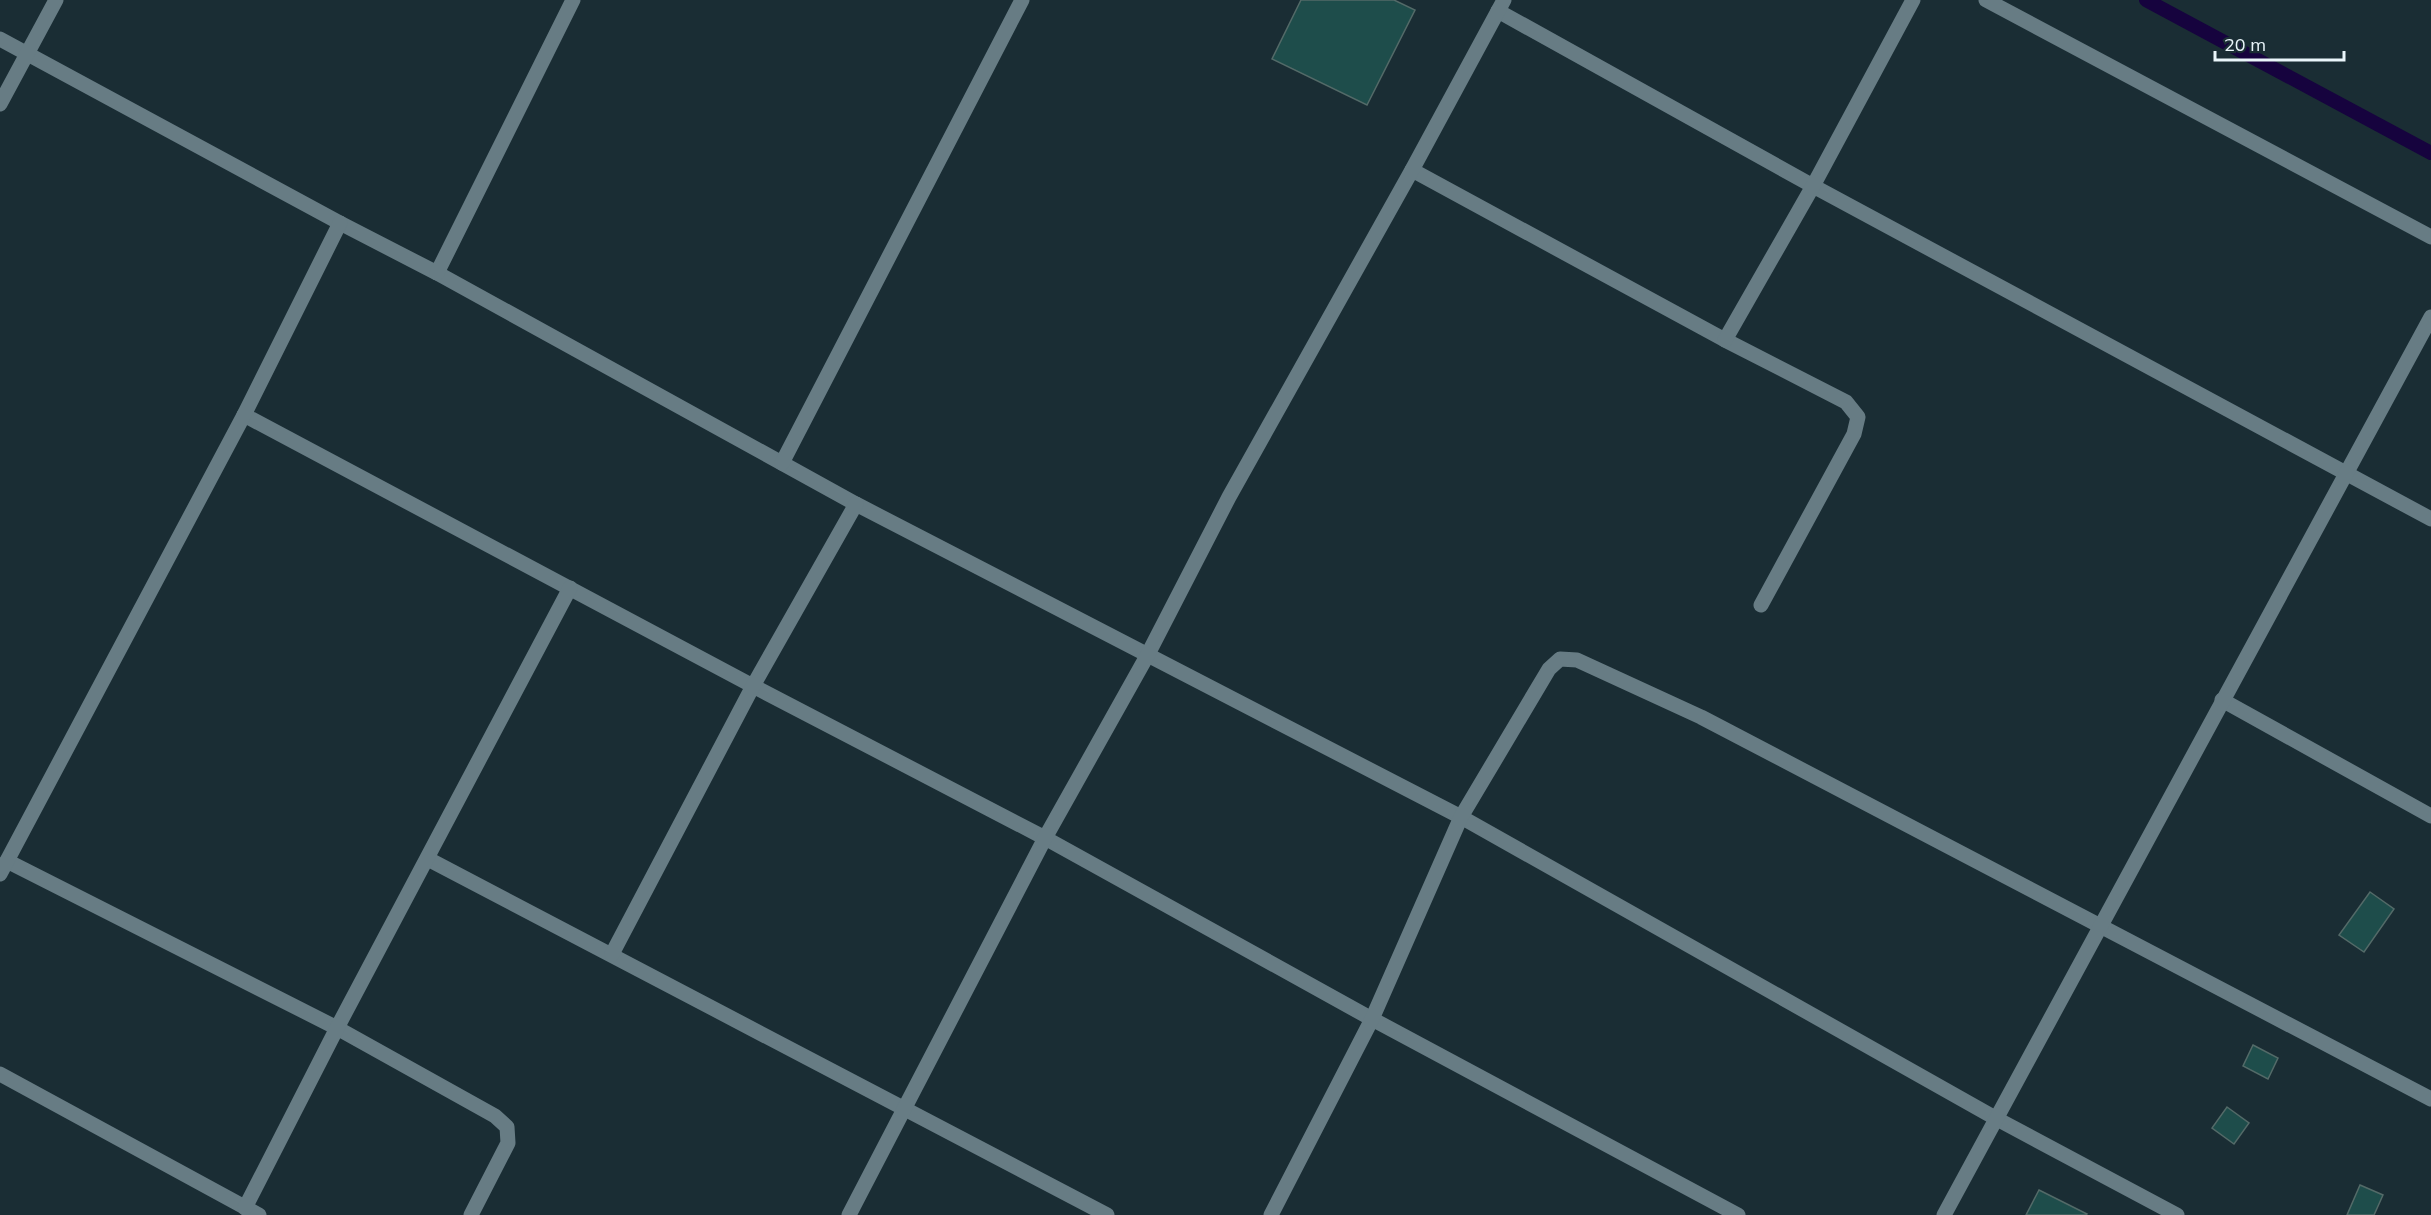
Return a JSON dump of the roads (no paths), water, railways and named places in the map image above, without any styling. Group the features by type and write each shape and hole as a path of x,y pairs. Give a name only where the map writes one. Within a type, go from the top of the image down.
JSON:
{"street":[{"path":"0,104 56,0"},
{"path":"437,273 573,0"},
{"path":"782,463 1022,0"},
{"path":"1725,340 1813,186 1913,0"},
{"path":"1986,0 2431,237"},
{"path":"849,1215 1045,838 1147,656 1234,487 1412,170 1501,5 1813,186 2431,519"},
{"path":"0,39 437,273 856,504 1461,817 1997,1119 2177,1215"},
{"path":"1412,170 1725,340 1846,402 1858,417 1854,434 1761,605"},
{"path":"340,223 244,415 4,867 337,1028 495,1116 507,1127 508,1143 471,1215"},
{"path":"1944,1215 2431,317"},
{"path":"244,415 753,686 1045,838 1372,1019 1738,1215"},
{"path":"612,954 753,686 856,504"},
{"path":"0,1074 252,1212 337,1028 570,588"},
{"path":"1271,1215 1372,1019 1461,817 1549,669 1560,659 1577,660 1701,717 2431,1099"},
{"path":"2222,700 2431,816"},
{"path":"428,859 1107,1215"}],"waterway":[{"path":"2146,0 2431,153"}]}
